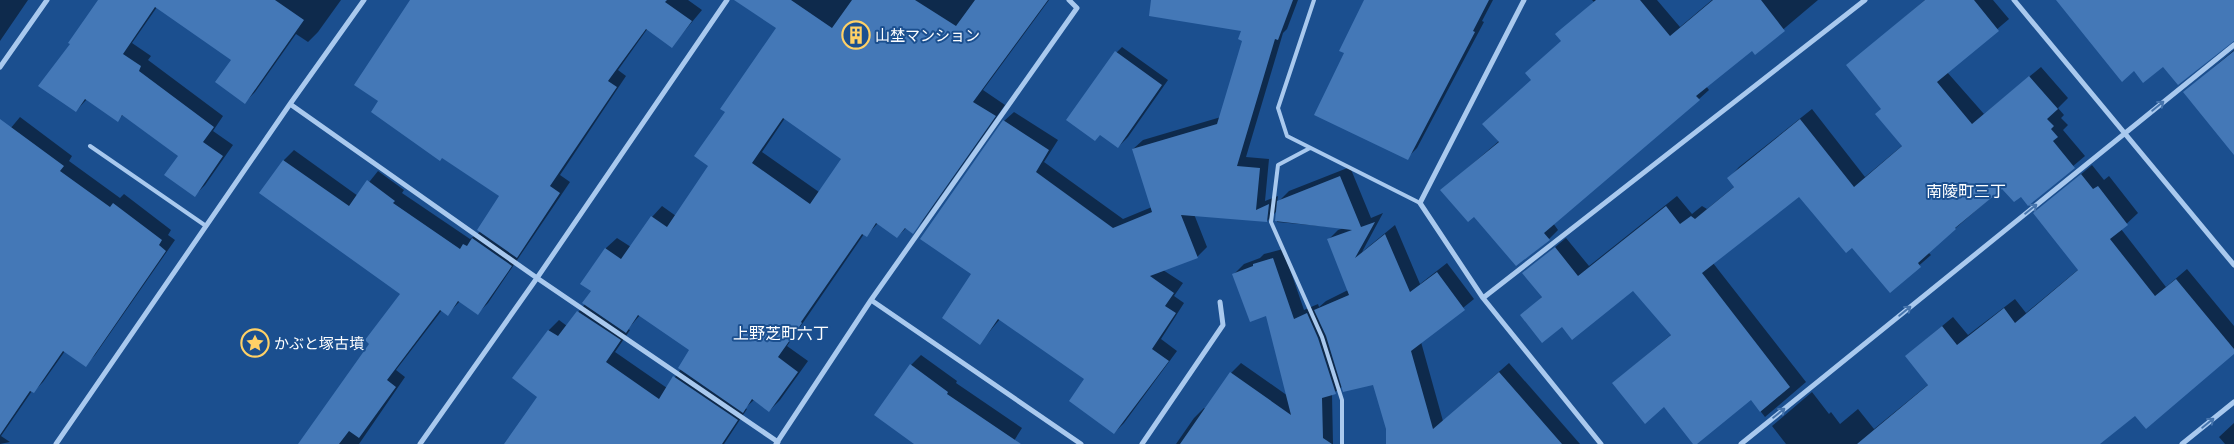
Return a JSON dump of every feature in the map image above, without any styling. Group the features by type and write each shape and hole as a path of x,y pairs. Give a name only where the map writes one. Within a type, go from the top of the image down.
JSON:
{"street":[{"path":"0,67 47,0"},
{"path":"56,444 290,104 364,0"},
{"path":"420,444 537,278 727,0"},
{"path":"290,104 537,278 777,443 871,300 1078,8 1069,0"},
{"path":"1524,0 1420,203 1484,298 1601,444"},
{"path":"1484,298 1865,0"},
{"path":"2014,0 2234,265"},
{"path":"1741,444 2234,45"},
{"path":"871,300 1081,444"},
{"path":"1142,444 1223,325 1220,302"},
{"path":"2182,444 2234,402"}],"lane":[{"path":"1314,0 1278,108 1287,136 1420,203"},
{"path":"90,146 206,226"},
{"path":"1310,148 1278,165 1271,222 1322,337 1342,400 1342,444"}],"building":[{"path":"98,0 275,0 304,20 245,104 215,82 231,60 155,7 123,54 141,66 139,71 214,127 203,142 223,156 195,197 164,175 178,156 122,115 118,122 85,99 76,112 38,86 70,44 68,43"},
{"path":"410,0 667,0 665,2 692,21 672,48 646,29 608,81 617,87 550,186 560,193 517,258 477,230 499,196 442,158 440,161 371,112 378,101 354,85"},
{"path":"734,0 791,0 832,28 852,0 915,0 956,26 975,0 1048,0 973,102 996,116 913,234 905,228 897,238 876,223 867,237 862,234 778,357 798,372 769,412 752,399 743,413 678,368 689,350 638,315 626,333 582,303 591,291 580,284 605,248 621,259 651,216 667,227 708,166 694,156 725,112 720,109 776,28","holes":["783,118 841,159 810,204 752,163"]},
{"path":"1151,0 1293,0 1278,40 1275,39 1237,166 1260,168 1256,210 1269,204 1267,222 1181,215 1198,258 1150,276 1174,293 1165,306 1176,313 1152,349 1169,361 1114,434 1069,401 1084,379 998,319 980,345 942,318 971,274 920,239 1003,120 1049,150 1036,172 1113,228 1152,212 1132,149 1217,124 1242,41 1238,39 1241,31 1149,16"},
{"path":"1364,0 1489,0 1473,31 1475,32 1408,160 1314,115 1344,53 1339,51"},
{"path":"1596,0 1640,0 1670,36 1713,0 1761,0 1785,31 1755,55 1752,51 1696,96 1700,100 1544,233 1550,240 1516,266 1474,217 1468,222 1440,190 1499,142 1482,124 1531,80 1525,73 1561,41 1555,34"},
{"path":"1925,0 1974,0 1999,31 1937,82 1972,124 2029,76 2058,109 2047,119 2054,126 2051,129 2058,137 2053,141 2075,168 2028,206 2021,197 2014,202 2002,189 1955,228 1918,263 1921,267 1890,293 1852,248 1846,253 1799,197 1702,273 1790,387 1760,412 1751,400 1697,444 1693,444 1664,407 1645,424 1612,383 1671,335 1633,291 1572,340 1562,327 1542,343 1520,315 1542,297 1522,273 1555,247 1578,276 1666,206 1680,224 1691,216 1695,219 1734,187 1727,178 1800,119 1854,187 1902,146 1875,114 1881,109 1846,65"},
{"path":"2056,0 2234,0 2234,41 2178,85 2163,67 2143,83 2134,71 2122,82"},
{"path":"1115,51 1162,85 1118,148 1100,135 1095,141 1066,120"},
{"path":"2234,51 2234,155 2183,92"},
{"path":"0,119 64,166 60,171 110,207 113,203 162,240 159,245 166,251 86,367 63,351 34,393 30,391 0,435"},
{"path":"283,160 349,206 367,180 395,201 393,203 460,249 463,244 467,246 472,238 512,266 478,315 458,301 448,316 440,310 387,380 396,387 359,438 349,431 339,444 298,444 369,344 365,340 400,294 259,193"},
{"path":"2081,174 2093,189 2098,186 2128,225 2110,239 2155,296 2176,279 2234,349 2234,354 2146,429 2135,416 2100,444 1857,444 1928,385 1905,356 1942,326 1957,345 2004,308 2015,323 2078,270 2033,213"},
{"path":"1340,176 1361,227 1375,222 1355,258 1385,234 1410,292 1437,272 1465,310 1411,351 1433,429 1499,372 1562,444 1386,444 1386,429 1373,385 1343,392 1326,336 1314,310 1349,295 1327,239 1352,230 1275,221 1277,201"},
{"path":"1273,258 1294,319 1307,313 1318,338 1336,394 1322,398 1323,438 1332,444 1180,444 1230,372 1291,415 1266,316 1250,322 1232,274 1253,266 1253,264"},
{"path":"577,311 621,340 606,362 659,399 673,376 738,420 722,444 504,444 537,397 512,378 548,330 558,336"},
{"path":"910,364 948,392 947,394 1021,444 914,444 874,415"}],"place":[{"name":"山埜マンション","path":"856,35"},
{"name":"かぶと塚古墳","path":"255,343"}],"district":[{"name":"南陵町三丁","path":"1966,190"},
{"name":"上野芝町六丁","path":"781,332"}]}
